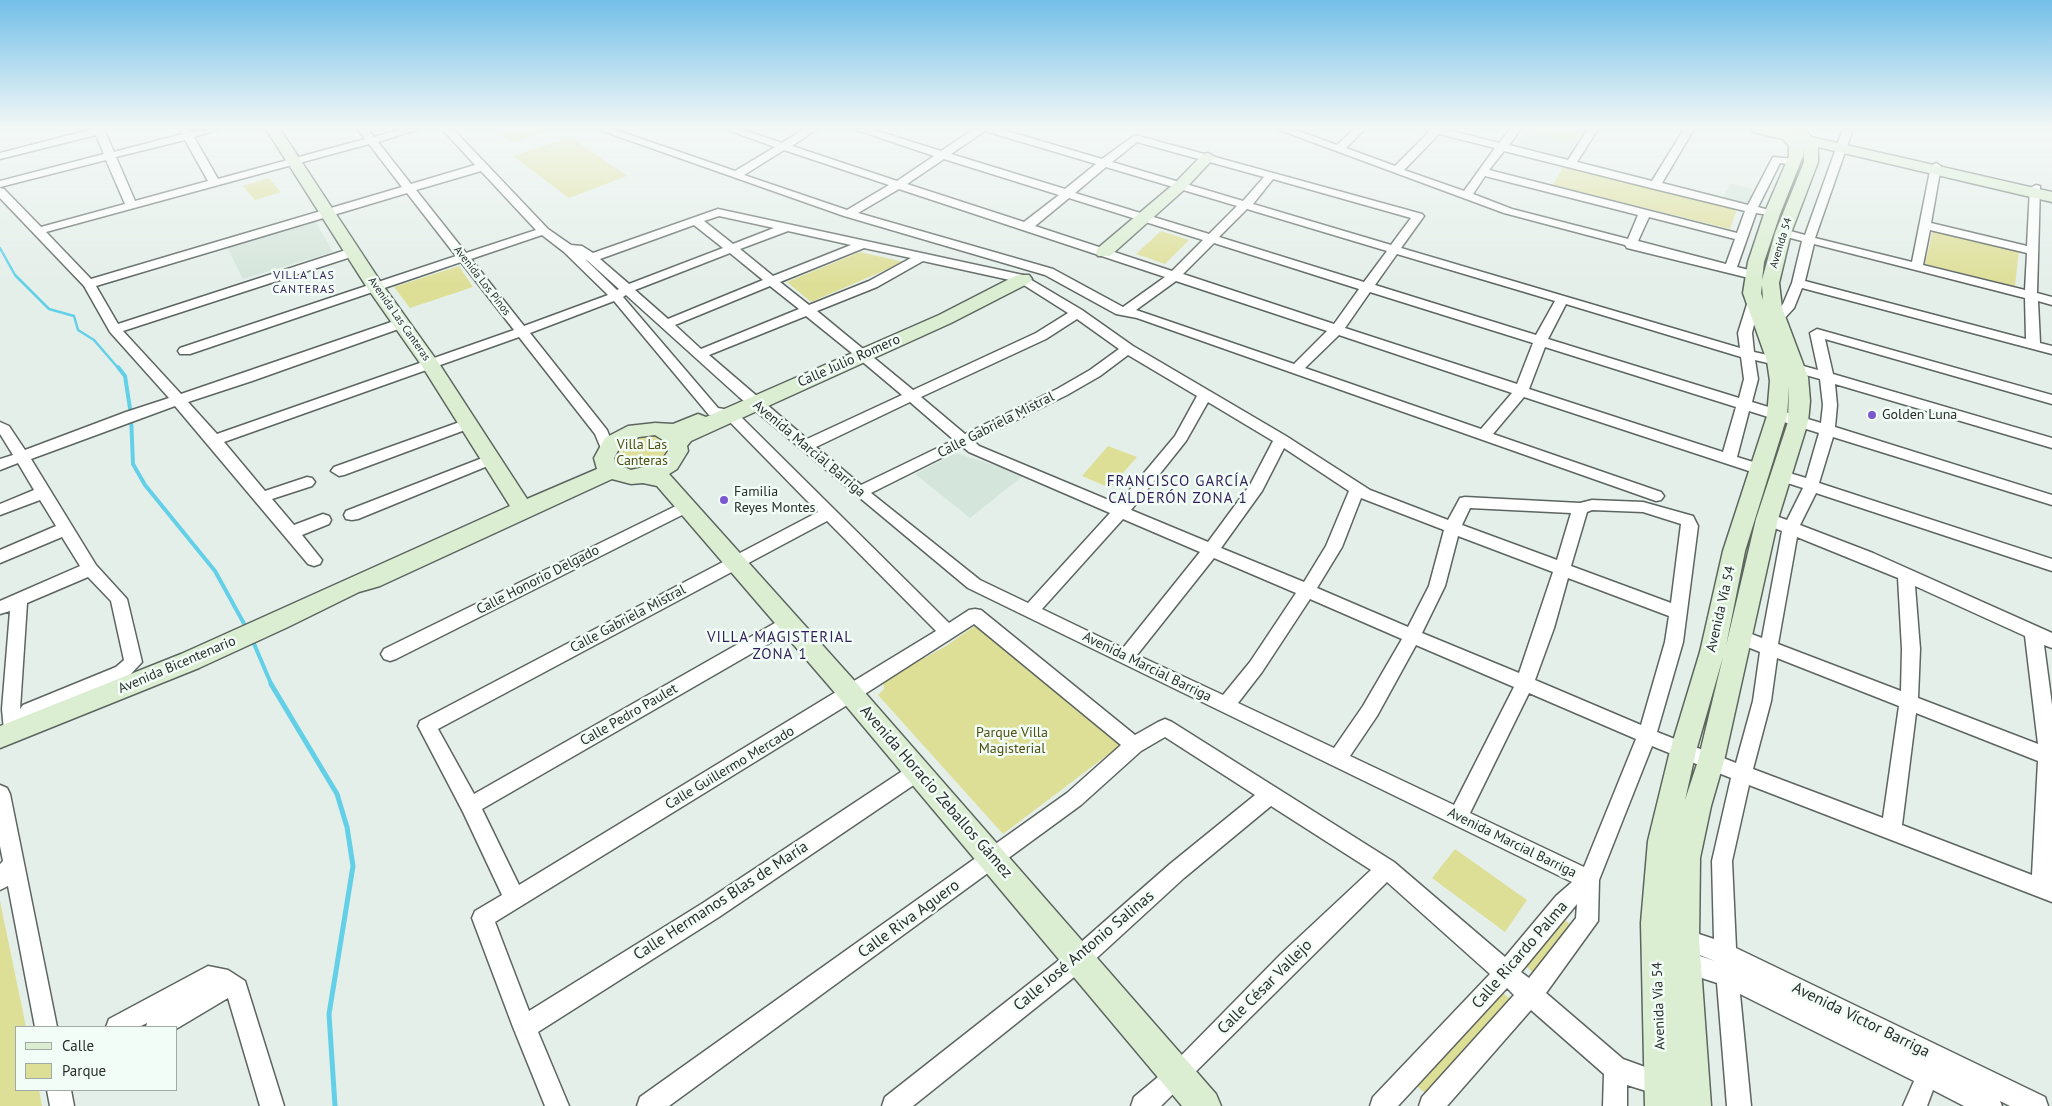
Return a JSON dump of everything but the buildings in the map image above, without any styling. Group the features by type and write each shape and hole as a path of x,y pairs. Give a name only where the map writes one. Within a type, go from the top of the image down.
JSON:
{"main road":[{"name":"Avenida Las Canteras","path":"307,181 375,286 431,365 520,505"},
{"path":"1098,250 1177,181"},
{"name":"Avenida Vía 54","path":"1662,1095 1657,963 1657,886 1662,842 1683,751 1712,652 1734,551 1772,473 1788,419 1776,361 1754,301 1753,275 1781,181"},
{"name":"Avenida 54","path":"1788,419 1800,386 1796,368 1772,301 1770,283 1783,233 1804,181"},
{"path":"1990,181 2036,191 2052,197"},
{"path":"2036,191 2052,192"},
{"name":"Calle Julio Romero","path":"664,466 684,436 749,398 858,351 945,319 1015,277"},
{"name":"Calle Julio Romero","path":"608,450 645,429 676,430 722,413"},
{"name":"Avenida Horacio Zeballos Gámez","path":"663,431 676,439 664,466 686,506 1080,958 1204,1106"},
{"path":"608,450 631,477 664,466"},
{"name":"Avenida Bicentenario","path":"6,734 148,678 280,621 351,586 372,580 520,505 608,450"},
{"name":"Avenida Vía 54","path":"1694,1106 1684,950 1686,858 1697,806 1711,762 1741,637 1767,519 1772,473"}],"street":[{"path":"0,184 13,181"},
{"path":"120,181 131,206"},
{"path":"38,231 227,181"},
{"name":"Avenida Los Pinos","path":"402,181 520,331 608,450"},
{"path":"89,284 434,181"},
{"path":"494,181 544,231 622,293"},
{"path":"752,181 848,214 1049,272 1125,312 1140,315 1656,496"},
{"path":"885,181 2052,565"},
{"path":"848,214 904,181"},
{"path":"1024,181 2052,500"},
{"path":"1026,227 1084,181"},
{"path":"1161,181 1750,355 1776,361"},
{"path":"1125,312 1174,276 1244,205 1265,181"},
{"path":"1294,181 1418,216 1396,250 1365,288 1337,329 1296,370"},
{"path":"1426,181 1508,211 1630,245 1753,275"},
{"path":"1466,196 1476,181"},
{"path":"1517,181 1741,236"},
{"path":"1634,181 1772,214"},
{"path":"1655,186 1658,181"},
{"path":"1730,270 1752,210 1772,181"},
{"path":"1777,318 1789,305 1798,283 1808,239 1830,181"},
{"path":"1917,267 1933,181"},
{"path":"0,191 89,284 115,329 214,440 314,560"},
{"path":"2033,345 2031,295 2036,191"},
{"path":"592,258 718,212 1015,277 1077,313 1128,349 1281,439 1365,494 1678,613"},
{"path":"1630,245 1645,212"},
{"path":"696,220 858,351 974,449 1683,751 2047,890 2050,757 2033,631"},
{"path":"1925,226 2032,251"},
{"path":"214,440 431,365 622,293 787,227"},
{"path":"185,351 544,231"},
{"path":"1783,233 2052,301"},
{"path":"666,324 863,244"},
{"path":"568,249 578,249 592,258 722,413 829,513 948,632"},
{"path":"115,329 353,252"},
{"path":"700,354 873,284 921,257"},
{"path":"1798,283 2052,350"},
{"name":"Avenida Marcial Barriga","path":"622,293 666,324 749,398 860,492 974,584 1459,816 1588,880"},
{"path":"1484,435 1522,390 1540,341 1562,299"},
{"path":"1729,458 1751,379 1750,355 1745,333 1754,301"},
{"path":"807,446 1041,336 1077,313"},
{"path":"0,465 122,419 402,323"},
{"path":"1739,1106 1727,965 1722,861 1742,774 1762,701 1769,648 1791,527 1811,486 1828,431 1830,405 1827,377 1817,333 2052,400"},
{"name":"Calle Gabriela Mistral","path":"860,492 1062,392 1096,373 1128,349"},
{"path":"1796,368 2052,443"},
{"path":"1031,611 1121,511 1181,438 1205,394"},
{"path":"339,471 468,424"},
{"path":"0,427 4,429 22,457 67,528 90,569 119,599 133,662 122,672 30,710 6,734"},
{"path":"1126,656 1212,550 1258,487 1281,439"},
{"path":"352,515 490,460"},
{"path":"263,497 307,482"},
{"path":"1226,705 1256,667 1308,591 1334,547 1357,489"},
{"path":"0,510 44,492"},
{"path":"1337,758 1370,711 1412,636 1437,586 1452,528 1465,502 1580,508 1592,505 1643,508 1687,520 1690,526 1674,642 1647,735 1588,880"},
{"name":"Calle Honorio Delgado","path":"390,654 686,506"},
{"path":"1459,816 1525,683 1545,628 1580,508"},
{"name":"Calle Gabriela Mistral","path":"470,806 427,726 829,513"},
{"path":"1767,519 1906,574 2052,641"},
{"path":"291,533 323,520"},
{"path":"0,557 67,528"},
{"path":"0,608 90,569"},
{"path":"1891,830 1909,701 1912,649 1906,574"},
{"path":"6,734 11,709 19,600"},
{"name":"Calle Guillermo Mercado","path":"524,1027 483,918 851,694 975,615 1134,744"},
{"name":"Calle Pedro Paulet","path":"470,806 788,624"},
{"path":"1741,637 2050,757"},
{"name":"Calle Riva Aguero","path":"649,1106 1074,799 1134,744 1165,727 1271,794"},
{"name":"Calle Hermanos Blas de María","path":"524,1027 711,910 917,772"},
{"path":"0,794 46,1026"},
{"path":"1271,794 1387,869 1616,1069 1662,1095"},
{"name":"Calle José Antonio Salinas","path":"894,1106 1080,958 1177,871 1271,794"},
{"path":"470,806 515,899"},
{"path":"0,880 14,863"},
{"name":"Calle César Vallejo","path":"1143,1106 1178,1075 1289,962 1387,869"},
{"name":"Calle Ricardo Palma","path":"1382,1106 1506,973 1558,909 1588,880"},
{"name":"Calle Ricardo Palma","path":"1431,1106 1531,994 1587,921 1588,880"},
{"path":"1684,950 1727,965 1928,1075 1990,1106"},
{"name":"Avenida Víctor Barriga","path":"1727,965 2036,1106"},
{"path":"119,1026 208,977 219,978 231,984 237,989 272,1106"},
{"path":"159,1026 231,984"},
{"path":"524,1027 557,1106"},
{"path":"1615,1106 1616,1069"},
{"path":"1915,1106 1928,1075"},
{"path":"59,1091 62,1106"}],"shaded area":[{"path":"1730,183 1753,189 1747,204 1723,198"},
{"path":"315,221 333,252 243,279 227,247"},
{"path":"956,453 1024,475 970,518 915,474"}],"green space":[{"path":"261,181 271,181 281,192 255,200 243,186"},
{"path":"546,181 615,181 569,198"},
{"path":"1555,181 1619,181 1737,209 1730,229 1553,185"},
{"path":"1793,181 1797,181 1792,194 1773,323 1793,403 1787,402 1760,303 1759,279 1770,236"},
{"path":"1933,229 2019,250 2015,286 1925,264"},
{"path":"1161,231 1189,240 1165,264 1136,254"},
{"path":"860,252 904,262 811,302 787,282"},
{"path":"459,266 473,287 410,308 394,287"},
{"name":"Villa Las Canteras","path":"654,434 666,439 671,447 664,462 638,472 619,468 613,461 614,451 630,438"},
{"path":"1781,434 1788,436 1710,731 1701,727 1740,563"},
{"path":"1108,446 1137,457 1110,488 1082,476"},
{"name":"Parque Villa Magisterial","path":"979,623 1122,744 1003,834 878,695 884,689 883,681 946,646"},
{"path":"1455,849 1527,900 1505,932 1432,878"},
{"path":"0,901 26,1026 15,1026 15,1091 39,1091 42,1106 0,1106"},
{"path":"1564,919 1573,927 1535,975 1526,966"},
{"path":"1502,992 1513,1001 1427,1095 1416,1085"}],"waterway":[{"path":"0,248 15,275 49,309 74,316 78,330 94,340 119,369"},
{"path":"118,367 125,376 131,415 133,464 145,485 215,571 247,629"},
{"path":"252,639 272,685"},
{"path":"272,685 337,794 347,827 353,866 329,1014 335,1106"}],"place":[{"name":"Golden Luna","path":"1872,415"},
{"name":"Familia Reyes Montes","path":"724,500"}],"district":[{"name":"VILLA LAS CANTERAS","path":"304,283"},
{"name":"FRANCISCO GARCÍA CALDERÓN ZONA 1","path":"1178,490"},
{"name":"VILLA MAGISTERIAL ZONA 1","path":"780,646"}]}
